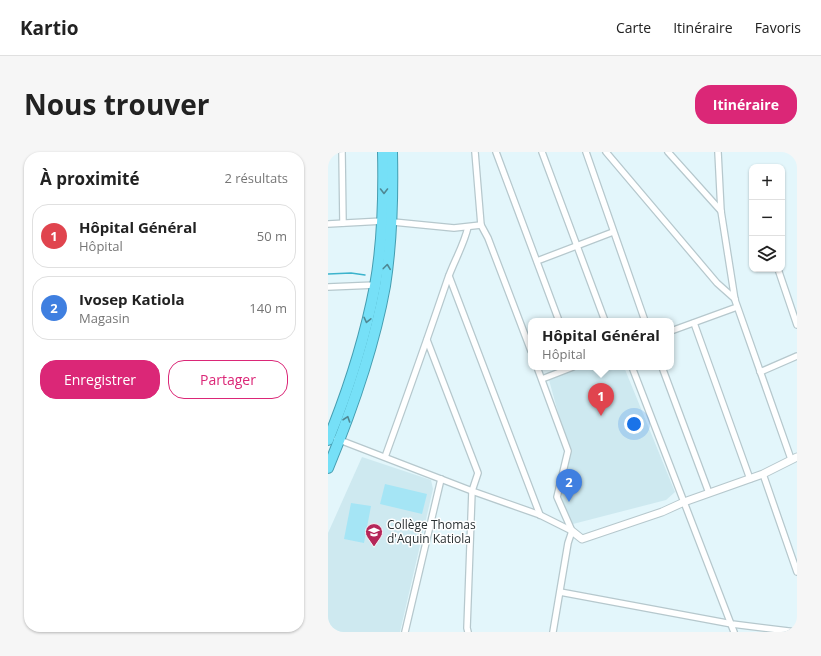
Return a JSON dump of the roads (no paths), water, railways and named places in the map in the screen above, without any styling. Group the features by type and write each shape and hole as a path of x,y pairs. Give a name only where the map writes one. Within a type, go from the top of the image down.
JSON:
{"highway":[{"path":"383,152 384,193 387,222"},
{"path":"328,468 340,440 367,362 380,285 387,222 393,196 392,152"},
{"path":"329,438 357,358 380,285"}],"street":[{"path":"342,152 343,223"},
{"path":"475,152 481,225 488,238 528,342"},
{"path":"496,152 558,318"},
{"path":"542,152 604,318"},
{"path":"586,152 644,318"},
{"path":"606,152 717,283 735,300"},
{"path":"668,152 721,211"},
{"path":"329,438 340,440 472,491 540,515 572,530 582,539 662,512 684,502 750,479 794,458 760,372 735,300 721,211 718,152"},
{"path":"328,224 387,222 454,228 481,225"},
{"path":"385,457 457,254 466,238 468,227"},
{"path":"537,261 613,232"},
{"path":"779,272 797,325"},
{"path":"449,276 540,515"},
{"path":"328,287 380,285"},
{"path":"674,330 737,306"},
{"path":"694,323 750,479"},
{"path":"427,340 478,473 472,491 468,632"},
{"path":"760,372 797,356"},
{"path":"538,370 568,451 557,497 572,530 568,543 553,632"},
{"path":"542,378 565,370"},
{"path":"633,370 734,632"},
{"path":"663,370 709,493"},
{"path":"763,474 797,572"},
{"path":"405,632 441,479"},
{"path":"560,592 732,624 797,632"}],"waterway":[{"path":"328,274 351,273 365,275"}],"place":[{"name":"Hôpital Général","path":"601,416"},
{"name":"Ivosep Katiola","path":"569,502"},
{"name":"Collège Thomas d'Aquin Katiola","path":"374,547"}]}
